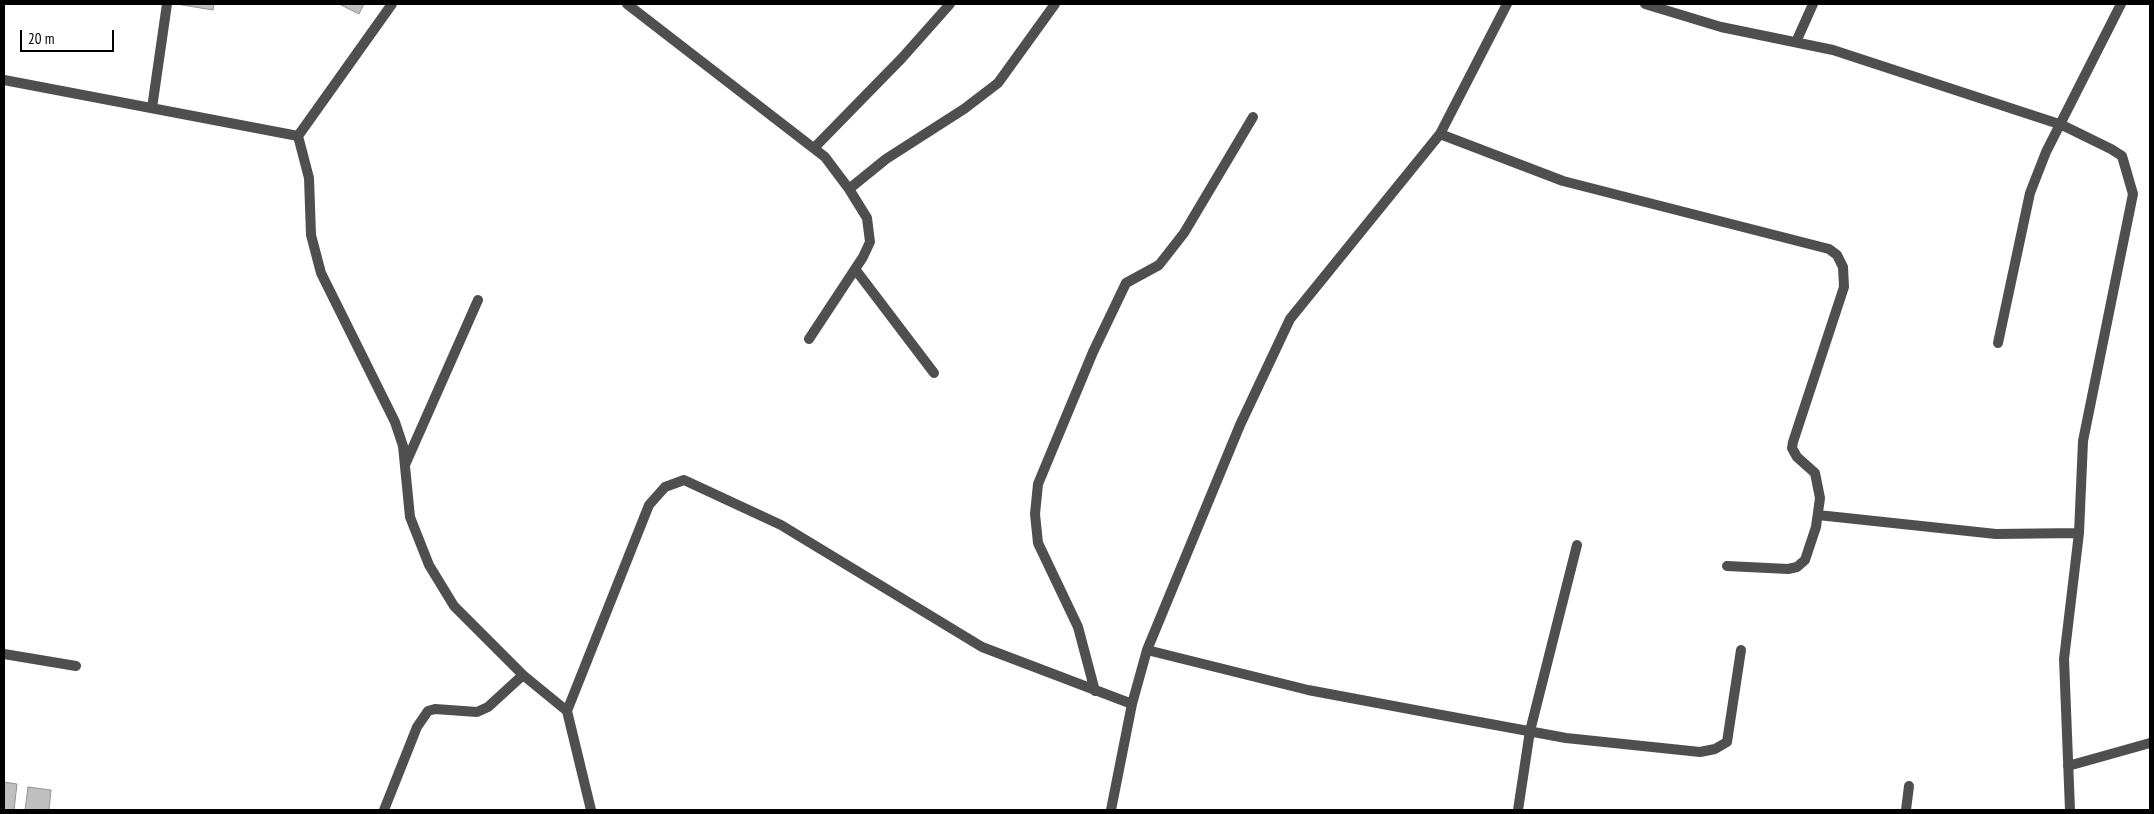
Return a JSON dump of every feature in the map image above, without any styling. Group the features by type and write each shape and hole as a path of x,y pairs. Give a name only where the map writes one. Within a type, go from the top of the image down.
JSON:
{"street":[{"path":"152,108 167,4"},
{"path":"298,136 392,4"},
{"path":"628,4 825,157 849,189 867,218 870,242 855,270 809,339"},
{"path":"814,148 902,58 950,4"},
{"path":"849,189 886,159 964,109 998,83 1055,4"},
{"path":"1111,810 1132,704 1147,650 1240,424 1290,319 1440,134 1507,4"},
{"path":"1645,4 1721,27 1833,50 2062,124 2112,148 2122,156 2134,194 2084,441 2079,533 2064,659 2070,810"},
{"path":"1796,42 1813,4"},
{"path":"1998,343 2030,193 2046,152 2062,124 2121,4"},
{"path":"4,80 298,136"},
{"path":"1095,691 1078,627 1038,543 1035,514 1038,484 1093,352 1126,283 1159,265 1184,233 1253,117"},
{"path":"1440,134 1563,181 1829,249 1837,255 1843,267 1844,287 1792,448 1797,457 1815,473 1820,498 1818,515 1805,560 1797,567 1727,566"},
{"path":"298,136 309,178 311,235 321,274 395,422 403,446 410,517 429,565 454,606 523,675 567,710"},
{"path":"855,270 934,373"},
{"path":"405,466 478,300"},
{"path":"591,810 567,710 649,505 665,487 684,480 781,525 982,647 1132,704"},
{"path":"1818,515 1996,534 2079,533"},
{"path":"1518,810 1530,731 1577,545"},
{"path":"1147,650 1308,690 1530,731 1668,750 1700,752 1715,749 1727,742 1741,650"},
{"path":"4,654 76,666"},
{"path":"384,810 417,727 428,711 435,709 477,712 488,707 523,675"},
{"path":"2068,766 2150,743"},
{"path":"1906,810 1909,786"}],"building":[{"path":"176,4 214,4 213,10"},
{"path":"339,4 364,4 359,14"},
{"path":"4,782 17,784 14,810 4,810"},
{"path":"28,787 51,790 49,810 25,810"}]}
